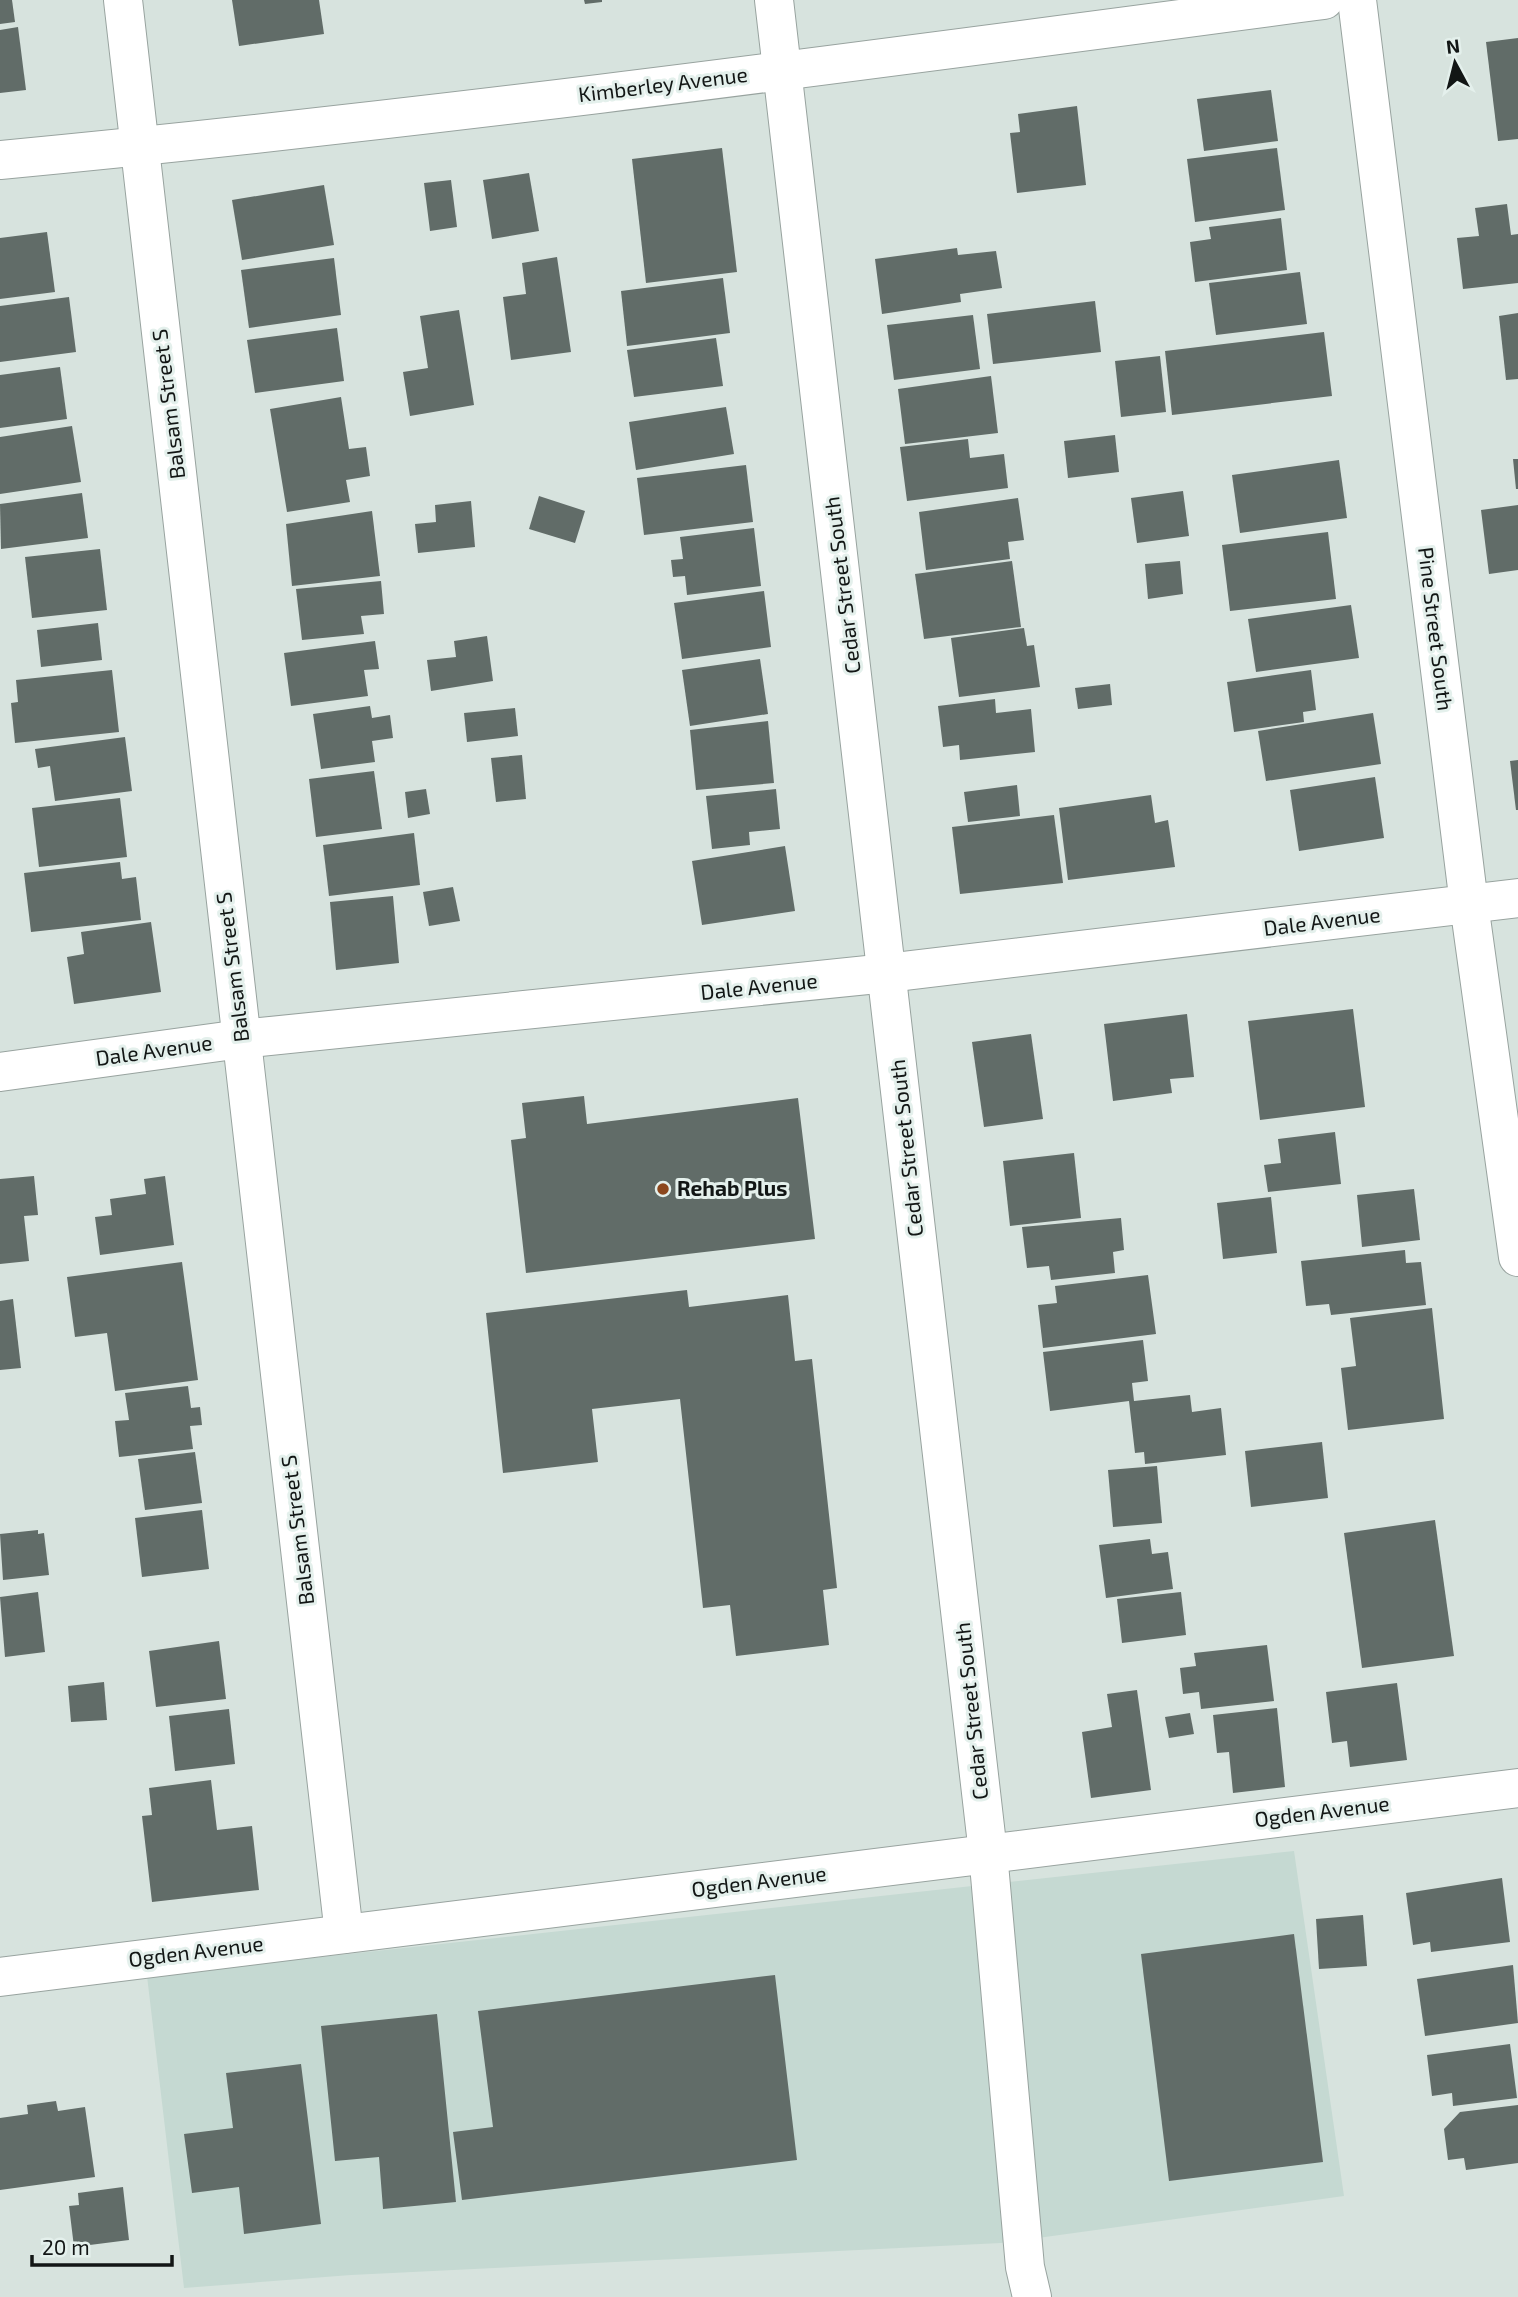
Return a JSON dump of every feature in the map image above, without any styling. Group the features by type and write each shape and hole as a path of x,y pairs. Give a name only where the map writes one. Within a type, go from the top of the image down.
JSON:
{"street":[{"name":"Balsam Street S","path":"123,0 344,1934"},
{"name":"Cedar Street South","path":"775,0 988,1853 1024,2253 1032,2297"},
{"name":"Kimberley Avenue","path":"0,160 139,147 784,71 1324,0"},
{"name":"Pine Street South","path":"1357,0 1469,904 1518,1257"},
{"name":"Dale Avenue","path":"0,1072 241,1039 887,973 1518,898"},
{"name":"Ogden Avenue","path":"0,1977 1518,1788"}],"shaded area":[{"path":"1294,1851 1344,2196 1001,2243 351,2275 184,2288 147,1976"}],"building":[{"path":"0,0 12,0 15,22 0,24"},
{"path":"232,0 319,0 324,34 239,46"},
{"path":"584,0 602,0 602,2 585,4"},
{"path":"18,27 26,90 0,93 0,30"},
{"path":"1518,38 1518,139 1498,141 1486,42"},
{"path":"1271,90 1278,141 1204,151 1197,99"},
{"path":"1077,106 1086,185 1017,193 1010,133 1020,132 1018,114"},
{"path":"722,148 737,272 646,283 632,159"},
{"path":"1277,148 1285,210 1195,222 1187,159"},
{"path":"529,173 539,231 492,239 483,180"},
{"path":"451,180 457,227 430,231 424,183"},
{"path":"324,185 334,245 242,260 232,200"},
{"path":"1507,204 1511,235 1518,234 1518,283 1463,289 1457,238 1479,236 1475,208"},
{"path":"1281,218 1287,270 1195,282 1190,242 1211,239 1209,227"},
{"path":"47,232 55,292 0,299 0,238"},
{"path":"957,248 958,255 996,251 1002,288 960,294 961,302 882,314 875,259"},
{"path":"557,257 571,352 511,360 503,297 526,294 522,263"},
{"path":"334,258 341,315 249,328 241,270"},
{"path":"1300,272 1307,324 1216,335 1209,283"},
{"path":"723,278 730,333 627,346 621,291"},
{"path":"69,297 76,352 0,362 0,306"},
{"path":"1095,301 1101,352 993,364 987,314"},
{"path":"459,310 474,405 410,416 403,372 428,368 420,316"},
{"path":"1518,313 1518,379 1506,380 1499,316"},
{"path":"973,315 980,369 894,380 887,325"},
{"path":"337,328 344,381 255,393 247,340"},
{"path":"1324,332 1332,396 1172,415 1165,351"},
{"path":"716,338 723,386 634,397 627,350"},
{"path":"1160,356 1166,412 1121,417 1115,361"},
{"path":"60,367 67,419 0,428 0,375"},
{"path":"991,376 998,433 905,444 898,389"},
{"path":"341,397 349,449 366,447 370,476 346,480 350,502 287,512 270,409"},
{"path":"726,407 734,454 636,470 629,422"},
{"path":"72,426 81,482 0,494 0,437"},
{"path":"1115,435 1119,472 1068,478 1064,441"},
{"path":"968,439 970,458 1004,454 1008,488 907,501 900,447"},
{"path":"1513,459 1518,459 1518,489 1516,489"},
{"path":"1339,460 1347,518 1240,533 1232,475"},
{"path":"746,465 753,522 644,535 637,478"},
{"path":"1183,491 1189,536 1137,543 1131,498"},
{"path":"82,493 88,538 1,549 0,504"},
{"path":"539,496 585,511 575,543 529,529"},
{"path":"1018,498 1024,540 1008,542 1010,559 926,570 919,512"},
{"path":"471,501 475,547 418,553 415,524 436,522 435,505"},
{"path":"1518,505 1518,570 1489,574 1481,510"},
{"path":"372,511 380,576 292,586 286,524"},
{"path":"754,528 761,586 687,595 685,576 673,577 671,560 683,559 680,537"},
{"path":"1328,532 1336,599 1230,611 1222,545"},
{"path":"100,549 107,610 32,618 25,557"},
{"path":"1012,561 1021,627 924,639 915,574"},
{"path":"1180,561 1183,594 1148,599 1145,564"},
{"path":"381,581 384,614 361,616 364,634 302,640 296,589"},
{"path":"764,591 771,647 682,659 674,603"},
{"path":"1351,605 1359,658 1256,672 1248,619"},
{"path":"98,623 102,660 41,667 37,630"},
{"path":"1024,628 1027,646 1034,645 1040,687 959,697 951,638"},
{"path":"487,636 493,681 431,691 427,660 456,657 454,641"},
{"path":"375,641 379,669 364,670 368,696 291,706 284,653"},
{"path":"760,659 768,714 690,726 682,670"},
{"path":"112,670 119,732 15,743 11,703 18,702 16,680"},
{"path":"1311,670 1316,710 1303,712 1304,722 1234,732 1227,682"},
{"path":"1110,684 1112,705 1078,709 1075,688"},
{"path":"995,699 996,713 1031,709 1035,752 960,760 959,745 943,747 938,706"},
{"path":"370,706 372,718 390,715 393,738 372,741 375,762 321,769 313,714"},
{"path":"515,708 518,736 467,742 464,713"},
{"path":"1373,713 1381,764 1266,781 1258,731"},
{"path":"768,721 774,783 696,790 690,730"},
{"path":"125,737 132,791 55,801 50,766 38,768 35,749"},
{"path":"522,755 526,799 496,802 491,758"},
{"path":"1518,760 1518,810 1516,810 1510,761"},
{"path":"374,771 382,829 316,837 309,779"},
{"path":"1375,777 1384,838 1299,851 1290,790"},
{"path":"1017,785 1020,816 968,822 964,792"},
{"path":"426,789 430,814 408,818 405,792"},
{"path":"776,789 780,829 749,832 750,845 712,849 706,796"},
{"path":"1151,795 1155,823 1168,820 1175,867 1068,880 1059,808"},
{"path":"120,798 127,857 39,867 32,808"},
{"path":"1054,815 1063,883 960,894 952,827"},
{"path":"414,833 420,885 329,896 323,845"},
{"path":"785,846 795,911 702,925 692,861"},
{"path":"120,862 122,879 136,877 141,920 31,932 24,873"},
{"path":"453,887 460,921 429,926 423,892"},
{"path":"393,896 399,963 336,970 330,902"},
{"path":"151,922 161,992 74,1004 67,957 84,954 81,932"},
{"path":"1353,1009 1365,1107 1260,1120 1248,1021"},
{"path":"1187,1014 1194,1077 1170,1079 1172,1093 1113,1101 1104,1024"},
{"path":"1031,1034 1043,1119 984,1127 972,1042"},
{"name":"Rehab Plus","path":"584,1096 587,1124 798,1098 815,1239 526,1273 511,1140 526,1138 522,1103"},
{"path":"1335,1132 1341,1184 1268,1192 1264,1165 1281,1163 1278,1139"},
{"path":"1074,1153 1081,1218 1010,1226 1003,1161"},
{"path":"34,1176 38,1215 24,1216 29,1261 0,1264 0,1179"},
{"path":"165,1176 174,1245 100,1255 95,1217 112,1215 110,1199 146,1194 144,1179"},
{"path":"1414,1189 1420,1240 1362,1247 1357,1195"},
{"path":"1271,1197 1277,1253 1223,1259 1217,1203"},
{"path":"1121,1218 1124,1250 1113,1252 1115,1273 1051,1280 1049,1266 1027,1268 1022,1227"},
{"path":"1405,1250 1406,1263 1421,1262 1426,1305 1331,1315 1329,1304 1306,1306 1301,1261"},
{"path":"182,1262 198,1380 115,1391 107,1333 75,1337 67,1277"},
{"path":"1148,1275 1156,1334 1043,1348 1038,1305 1057,1303 1055,1286"},
{"path":"687,1290 689,1307 788,1295 795,1361 812,1359 837,1588 823,1590 829,1645 736,1656 730,1605 703,1608 680,1399 592,1409 598,1462 503,1473 486,1313"},
{"path":"13,1299 21,1368 0,1370 0,1301"},
{"path":"1432,1308 1444,1419 1348,1430 1341,1368 1356,1366 1350,1318"},
{"path":"1143,1340 1148,1381 1132,1383 1134,1401 1190,1395 1192,1412 1221,1408 1226,1455 1145,1464 1144,1452 1135,1453 1129,1401 1050,1411 1043,1352"},
{"path":"188,1386 191,1408 200,1407 202,1425 190,1426 193,1449 119,1457 115,1421 129,1420 125,1393"},
{"path":"1322,1442 1328,1498 1251,1507 1245,1451"},
{"path":"195,1452 202,1503 145,1510 138,1459"},
{"path":"1157,1466 1162,1523 1113,1527 1108,1470"},
{"path":"202,1510 209,1569 142,1577 135,1518"},
{"path":"1435,1520 1454,1656 1362,1668 1344,1533"},
{"path":"38,1530 38,1534 44,1533 49,1575 3,1580 0,1534"},
{"path":"1150,1539 1152,1554 1168,1552 1173,1589 1106,1598 1099,1545"},
{"path":"38,1592 45,1652 5,1657 0,1597"},
{"path":"1181,1592 1186,1635 1122,1643 1117,1599"},
{"path":"219,1641 226,1699 156,1707 149,1651"},
{"path":"1267,1645 1274,1701 1201,1709 1199,1692 1183,1694 1180,1668 1196,1666 1194,1653"},
{"path":"104,1682 107,1720 71,1722 68,1686"},
{"path":"1397,1683 1407,1760 1350,1767 1347,1741 1332,1743 1326,1692"},
{"path":"1137,1690 1151,1790 1091,1798 1082,1732 1112,1727 1107,1694"},
{"path":"1277,1708 1285,1787 1233,1793 1229,1752 1217,1753 1213,1715"},
{"path":"229,1709 235,1764 175,1771 169,1716"},
{"path":"1190,1713 1194,1734 1169,1738 1165,1717"},
{"path":"211,1780 217,1830 252,1826 259,1890 152,1902 142,1816 152,1815 149,1788"},
{"path":"1502,1878 1510,1942 1431,1952 1430,1942 1413,1945 1406,1893"},
{"path":"1363,1915 1367,1966 1319,1969 1316,1919"},
{"path":"1294,1934 1323,2162 1169,2181 1141,1954"},
{"path":"1513,1965 1518,2023 1425,2036 1417,1979"},
{"path":"775,1975 797,2160 462,2200 453,2132 493,2127 478,2011"},
{"path":"437,2014 456,2202 383,2209 379,2157 335,2161 321,2026"},
{"path":"1510,2044 1517,2098 1453,2106 1452,2093 1432,2096 1427,2055"},
{"path":"301,2064 321,2224 244,2234 239,2187 192,2193 184,2134 233,2128 226,2073"},
{"path":"56,2101 58,2111 85,2107 95,2177 0,2190 0,2118 28,2114 27,2105"},
{"path":"1518,2105 1518,2163 1466,2170 1464,2158 1448,2160 1444,2129 1460,2112"},
{"path":"123,2187 129,2240 74,2247 69,2206 79,2205 78,2193"}],"place":[{"name":"Rehab Plus","path":"663,1189"}]}
